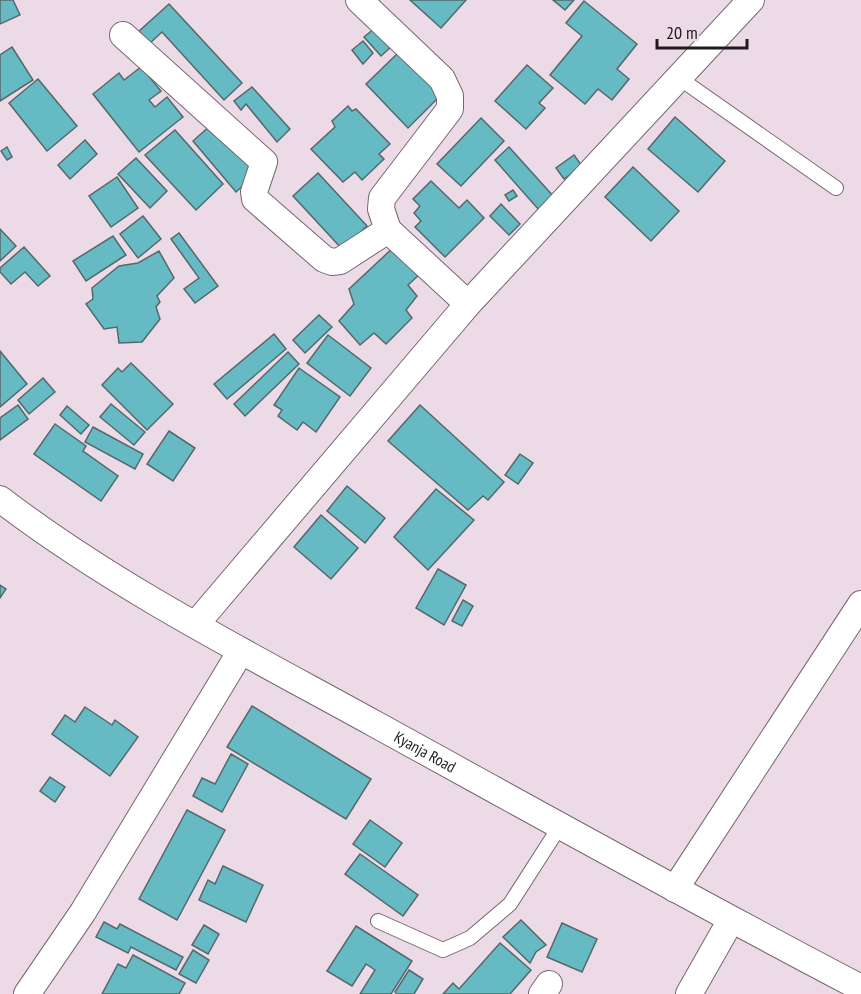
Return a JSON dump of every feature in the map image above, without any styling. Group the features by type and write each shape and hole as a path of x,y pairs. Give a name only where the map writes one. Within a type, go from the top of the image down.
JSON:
{"street":[{"path":"359,0 442,80 450,96 450,110 382,198 381,209 388,230 468,304"},
{"path":"196,624 468,304 751,0"},
{"path":"123,35 264,162 264,169 254,192 255,199 324,259 340,261 388,230"},
{"name":"Kyanja Road","path":"0,499 87,560 241,651 730,920 861,988"},
{"path":"675,889 861,604"},
{"path":"27,994 83,912 241,651"},
{"path":"689,994 730,920"}],"lane":[{"path":"679,78 836,188"},
{"path":"378,921 442,950 470,938 510,904 560,826"}],"building":[{"path":"0,0 13,0 20,15 0,24"},
{"path":"410,0 466,0 441,28"},
{"path":"553,0 574,0 565,10"},
{"path":"584,1 637,44 617,69 629,79 612,100 598,89 585,104 550,75 582,36 566,23"},
{"path":"169,4 242,83 224,100 162,32 149,44 138,32"},
{"path":"375,28 392,46 381,56 364,37"},
{"path":"363,41 373,53 363,64 352,50"},
{"path":"12,47 33,80 0,101 0,55"},
{"path":"399,52 441,95 408,128 366,84"},
{"path":"527,65 553,88 539,103 545,108 526,129 495,101"},
{"path":"141,67 161,91 149,100 155,107 167,97 183,117 139,152 93,94 119,73 124,80"},
{"path":"38,79 77,126 47,151 9,103"},
{"path":"252,87 290,129 277,142 246,104 241,110 234,101"},
{"path":"348,106 352,111 356,109 390,144 379,154 384,159 362,180 355,172 343,182 311,149 335,127 332,121"},
{"path":"675,117 725,161 698,192 648,149"},
{"path":"481,118 504,141 461,186 437,164"},
{"path":"212,124 256,174 236,192 193,141"},
{"path":"175,130 223,184 196,210 145,155"},
{"path":"85,140 97,154 70,179 58,165"},
{"path":"7,147 12,157 7,160 1,151"},
{"path":"509,147 554,197 539,210 495,160"},
{"path":"574,155 582,166 564,179 556,168"},
{"path":"136,158 167,191 150,208 118,174"},
{"path":"633,167 679,211 651,241 605,197"},
{"path":"318,173 367,226 342,249 293,196"},
{"path":"117,177 138,208 111,227 89,196"},
{"path":"431,181 459,208 467,200 484,218 445,257 415,227 421,221 414,213 420,206 413,199"},
{"path":"513,190 517,196 509,201 505,195"},
{"path":"501,204 520,224 509,235 490,216"},
{"path":"143,216 161,239 138,258 120,234"},
{"path":"0,229 16,246 0,261"},
{"path":"179,233 218,286 195,303 184,289 199,278 171,239"},
{"path":"113,236 126,255 86,281 73,261"},
{"path":"396,245 421,273 408,285 417,296 406,310 412,318 386,344 374,333 360,345 339,321 354,304 349,289"},
{"path":"24,247 50,276 38,286 25,272 11,284 0,272 0,268"},
{"path":"159,251 174,278 157,296 160,302 156,307 160,319 142,342 119,343 117,327 104,329 86,304 93,299 92,288 119,266 138,263"},
{"path":"319,315 332,327 305,353 293,340"},
{"path":"274,334 286,349 227,399 214,384"},
{"path":"328,335 371,368 350,396 307,363"},
{"path":"0,351 27,384 0,407"},
{"path":"288,352 299,364 245,416 234,404"},
{"path":"131,363 173,404 147,430 102,385 118,368 122,372"},
{"path":"299,368 340,397 316,432 303,422 297,430 278,416 282,410 274,405"},
{"path":"43,378 55,392 29,414 18,400"},
{"path":"111,404 145,432 134,445 100,417"},
{"path":"18,405 28,419 0,440 0,418"},
{"path":"420,405 504,482 488,500 483,496 468,510 388,441"},
{"path":"67,406 89,425 81,434 60,415"},
{"path":"55,424 86,446 83,451 118,476 101,501 34,454"},
{"path":"93,427 143,454 135,469 85,442"},
{"path":"169,431 195,448 173,481 147,464"},
{"path":"520,454 533,463 518,484 505,475"},
{"path":"347,486 385,518 365,543 327,511"},
{"path":"436,489 474,520 428,570 394,537"},
{"path":"321,515 358,548 331,579 294,547"},
{"path":"438,569 466,585 444,625 416,608"},
{"path":"0,585 6,589 0,598"},
{"path":"463,600 473,606 462,626 452,621"},
{"path":"252,706 371,779 346,819 227,747"},
{"path":"85,707 112,725 115,720 138,737 110,776 52,734 65,715 75,722"},
{"path":"231,754 248,764 222,812 193,796 202,778 215,784"},
{"path":"50,777 65,787 55,802 40,791"},
{"path":"187,810 225,830 177,920 139,899"},
{"path":"370,820 402,843 385,867 353,844"},
{"path":"360,854 418,895 403,916 345,874"},
{"path":"223,866 263,885 246,922 199,900 208,880 215,884"},
{"path":"521,920 546,945 536,952 530,963 503,937"},
{"path":"104,922 117,929 120,924 183,957 176,970 131,947 128,953 96,937"},
{"path":"562,923 597,939 582,972 547,957"},
{"path":"204,925 219,934 208,954 192,945"},
{"path":"356,926 412,961 391,994 360,994 375,970 366,964 352,986 327,971"},
{"path":"500,943 531,970 510,994 443,994 453,983 459,989"},
{"path":"193,950 209,960 196,983 179,974"},
{"path":"133,955 185,983 179,994 102,994 118,964 126,968"},
{"path":"409,970 423,979 414,994 397,994 395,992"}]}
